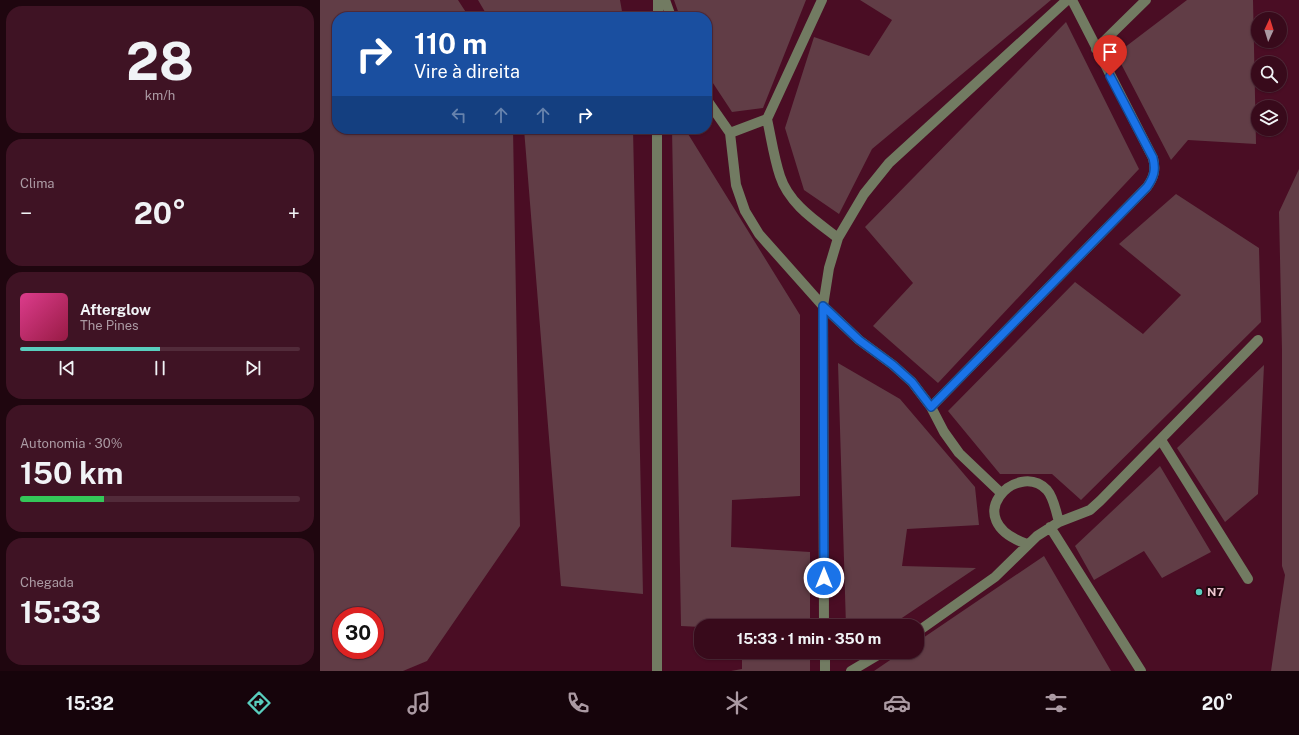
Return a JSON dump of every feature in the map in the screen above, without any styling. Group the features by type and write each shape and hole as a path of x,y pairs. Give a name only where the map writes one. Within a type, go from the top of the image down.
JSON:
{"street":[{"path":"658,0 658,12"},
{"path":"665,0 669,12"},
{"path":"822,0 767,119 780,176 787,192 797,204 838,238"},
{"path":"824,619 823,306 829,268 838,238 864,194 889,163 1067,0"},
{"path":"931,407 1142,193 1153,179 1155,168 1153,158 1096,50 1072,0"},
{"path":"1096,50 1146,0"},
{"path":"712,107 730,133 736,185 745,211 759,234 823,306 859,340 893,365 912,382 931,407 944,432 959,453 1001,493"},
{"path":"730,133 767,119"},
{"path":"656,671 657,134"},
{"path":"924,627 995,577 1010,564 1027,544 1054,525 1090,510 1161,440 1258,340"},
{"path":"1161,440 1248,579"},
{"path":"1027,544 1013,539 1002,531 995,519 995,506 1001,493 1014,484 1029,482 1039,484 1048,491 1054,505 1054,525 1141,671"},
{"path":"825,659 825,671"},
{"path":"851,671 871,659"}],"shaded area":[{"path":"320,0 458,0 466,12 332,12 332,134 513,134 520,526 427,661 403,671 320,671"},
{"path":"478,0 620,0 622,12 485,12"},
{"path":"674,0 806,0 763,108 732,112 712,82 712,12 678,12"},
{"path":"860,0 1051,0 872,149 839,214 804,190 785,128 814,37 869,56 892,20"},
{"path":"1187,0 1253,0 1253,12 1251,12 1251,48 1254,48 1254,56 1251,56 1251,92 1255,92 1255,100 1251,100 1251,136 1256,136 1256,144 1188,140 1171,160 1116,54"},
{"path":"1066,22 1139,169 938,383 873,326 913,283 865,227"},
{"path":"524,134 633,134 643,594 561,586"},
{"path":"672,134 688,134 800,315 800,496 732,500 731,547 810,552 810,619 694,619 694,627 681,626"},
{"path":"1299,169 1299,671 1271,671 1285,575 1282,566 1282,350 1279,212"},
{"path":"1176,194 1259,248 1261,322 1081,500 1052,474 1000,474 948,411 1075,282 1143,334 1181,295 1119,244"},
{"path":"838,363 900,399 975,487 979,525 907,529 902,566 976,568 900,619 846,619"},
{"path":"1264,365 1258,494 1225,522 1177,448"},
{"path":"1160,466 1211,552 1162,578 1144,551 1094,580 1075,546"},
{"path":"1044,556 1111,671 874,671 892,659 924,659 924,637"},
{"path":"742,659 810,659 810,671 731,671 742,669"}],"place":[{"name":"N7","path":"1199,592"}],"route":[{"path":"824,578 823,306 859,340 893,365 912,382 931,407 1147,187 1153,179 1155,168 1153,158 1110,76"}]}
